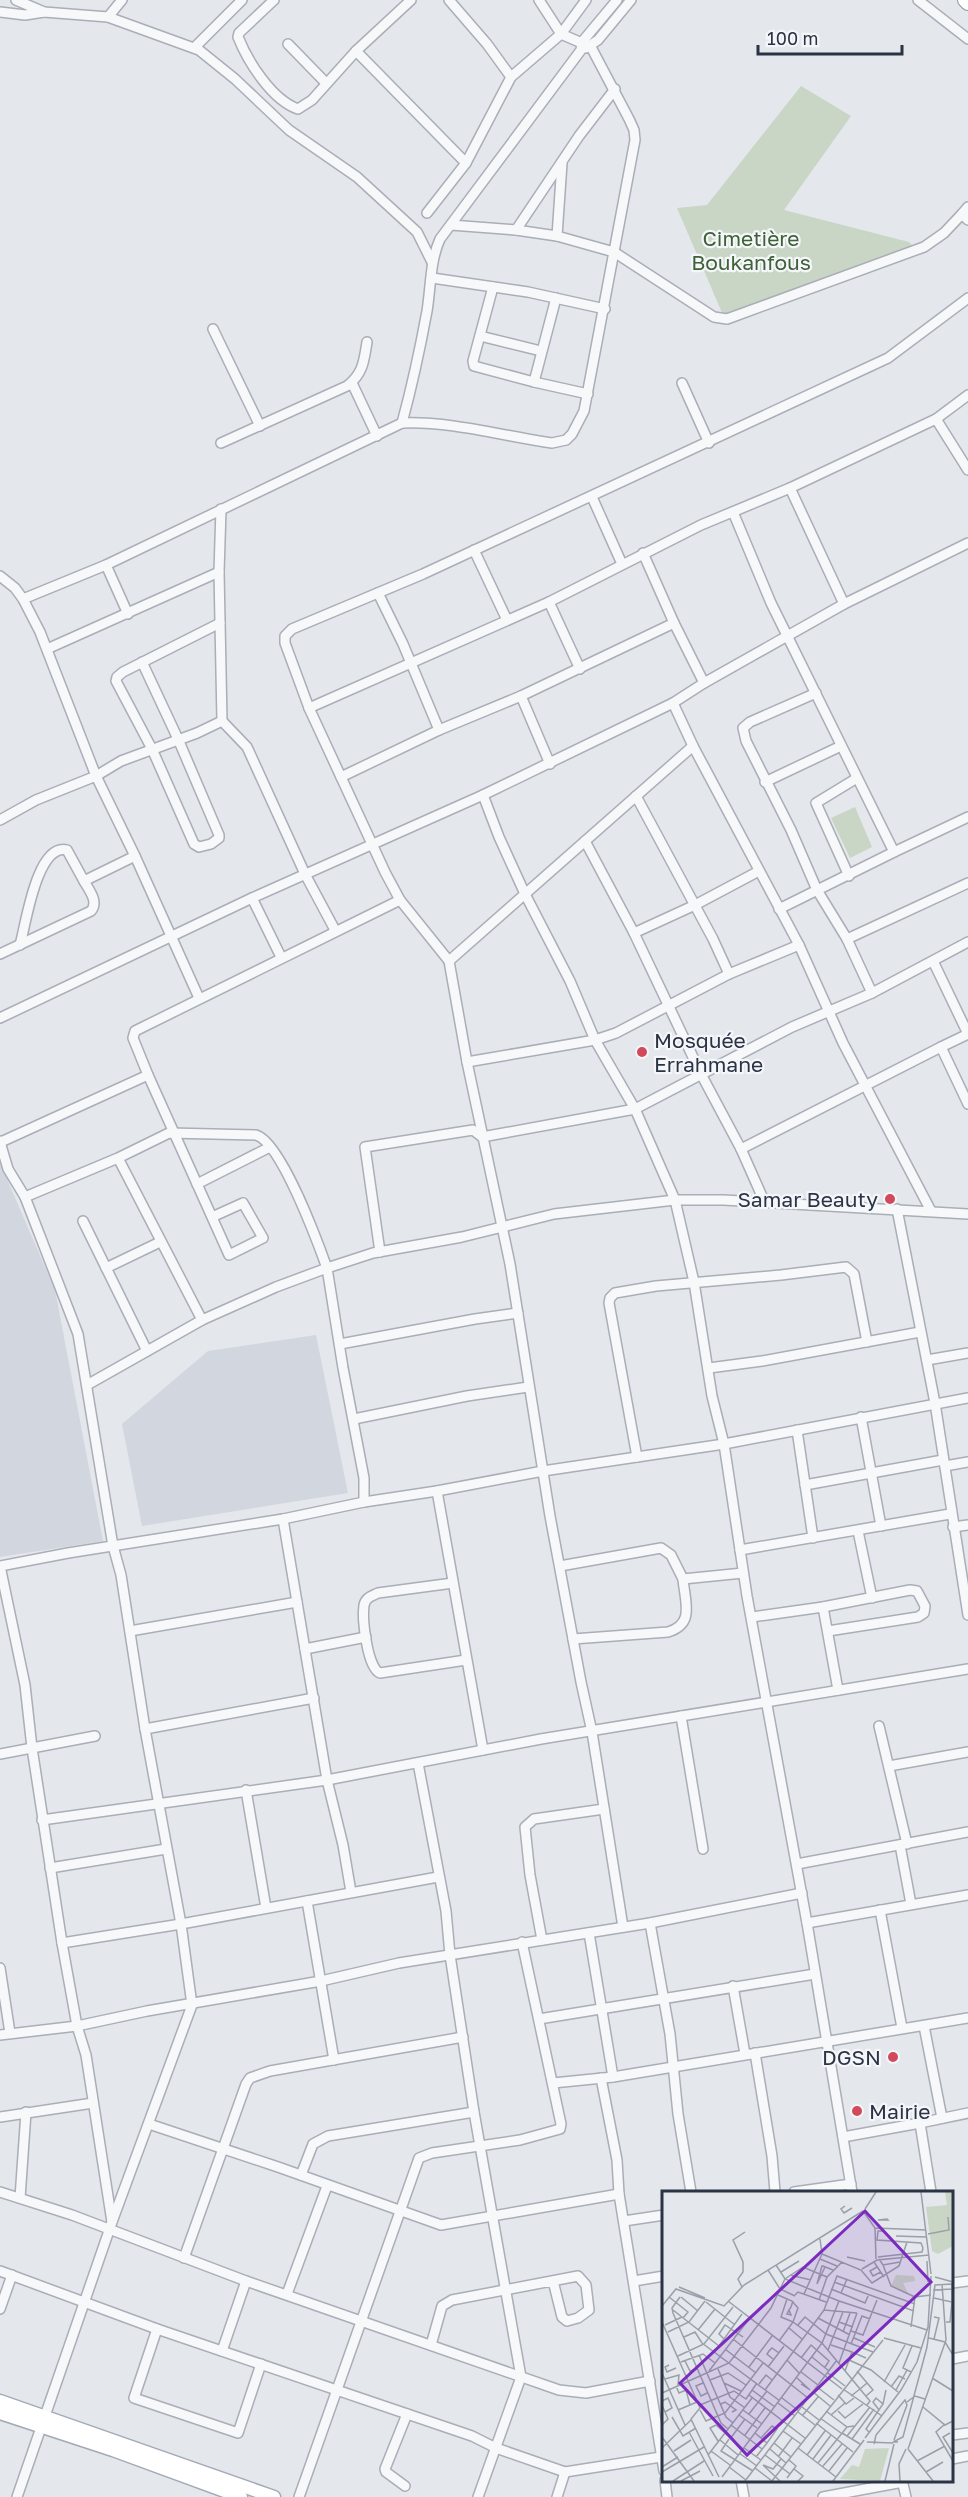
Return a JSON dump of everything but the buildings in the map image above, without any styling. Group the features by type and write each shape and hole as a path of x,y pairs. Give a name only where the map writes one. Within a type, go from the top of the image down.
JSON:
{"main road":[{"path":"0,2401 113,2450 241,2497"},
{"path":"0,2414 44,2422 274,2497"}],"street":[{"path":"16,0 44,12"},
{"path":"108,17 122,0"},
{"path":"195,47 242,0"},
{"path":"274,0 239,33 240,42 256,72 285,102 298,110 312,100 356,51 411,0"},
{"path":"449,0 487,44 511,77"},
{"path":"23,599 106,566 402,423 425,422 552,443 566,440 572,434 579,425 588,394 635,140 634,130 615,89 585,46 561,34 538,0"},
{"path":"427,213 466,163 511,77 561,34 586,0"},
{"path":"402,423 420,349 432,278 433,254 440,239 617,0"},
{"path":"585,46 631,0"},
{"path":"918,0 968,39"},
{"path":"0,12 25,15 44,12 108,17 195,47 235,79 289,130 357,177 417,232 432,262"},
{"path":"288,44 326,83"},
{"path":"356,51 466,163"},
{"path":"516,230 615,89"},
{"path":"557,236 562,162"},
{"path":"451,225 557,236 614,252 714,317 727,319 916,250 935,240 966,214"},
{"path":"432,278 555,298 604,309"},
{"path":"493,287 474,366 588,394"},
{"path":"534,382 555,298"},
{"path":"623,1927 592,1732 528,1387 503,1227 482,1137 449,961 400,900 372,845 309,708 285,643 285,636 292,629 592,497 888,358 968,298"},
{"path":"213,329 260,426"},
{"path":"480,336 541,351"},
{"path":"221,443 352,383 362,370 367,342"},
{"path":"352,383 377,436"},
{"path":"682,383 709,443"},
{"path":"309,708 549,602 643,553 790,488 936,419 968,395"},
{"path":"936,419 968,470"},
{"path":"790,488 844,604"},
{"path":"592,497 622,564"},
{"path":"221,509 219,572 222,721 247,747 305,874 335,930"},
{"path":"733,512 771,603 894,852"},
{"path":"0,1018 252,898 550,764 673,703 844,604 968,543"},
{"path":"474,550 507,620"},
{"path":"643,553 704,683"},
{"path":"106,566 128,614"},
{"path":"47,649 219,572"},
{"path":"0,576 15,588 23,599 47,649 96,776 135,855 199,998"},
{"path":"378,593 439,730"},
{"path":"549,602 580,669"},
{"path":"142,662 219,835 219,838 211,844 198,847 194,844 117,677 142,662 220,623"},
{"path":"341,777 439,730 580,669 674,623"},
{"path":"816,693 744,725 743,728 746,741 791,830 817,891 848,939 872,993"},
{"path":"521,696 550,764"},
{"path":"673,703 693,746 799,945 827,1010 931,1211"},
{"path":"0,820 36,800 96,776 121,761 222,721"},
{"path":"449,961 693,746"},
{"path":"765,782 841,746"},
{"path":"849,876 816,803 857,778"},
{"path":"483,795 525,894 570,981 595,1040 635,1109 675,1200 694,1282 712,1396 724,1444 743,1573 797,1864 851,2188 817,2191"},
{"path":"636,796 695,905 729,974"},
{"path":"779,909 968,817"},
{"path":"585,841 634,933 701,1074 741,1149 765,1203"},
{"path":"0,954 20,945 93,909 94,901 68,850 57,850 46,859 39,871 20,945"},
{"path":"84,881 135,855"},
{"path":"634,933 695,905 759,871"},
{"path":"848,939 968,883"},
{"path":"252,898 281,957"},
{"path":"212,1217 243,1203 263,1238 229,1255 148,1075 133,1038 135,1031 335,930 400,900"},
{"path":"380,1252 365,1147 473,1130 482,1137 635,1109 827,1010 872,993 968,942"},
{"path":"467,1062 595,1040 616,1033 729,974 799,945"},
{"path":"741,1149 865,1084 968,1034 933,961"},
{"path":"940,1047 968,1104"},
{"path":"17,2497 110,2226 192,2005 181,1924 145,1729 121,1575 113,1546 78,1334 25,1197 8,1168 0,1142 148,1075"},
{"path":"25,1197 118,1158 169,1132 260,1136 270,1147 292,1184 327,1268 364,1478 364,1502"},
{"path":"197,1184 270,1147"},
{"path":"118,1158 202,1320"},
{"path":"87,1385 202,1320 276,1287 327,1268 380,1252 503,1227 554,1214 675,1200 968,1214"},
{"path":"897,1209 935,1403 968,1615"},
{"path":"83,1221 147,1351"},
{"path":"106,1268 160,1242"},
{"path":"637,1457 610,1298 615,1293 694,1282 846,1267 854,1274 867,1342"},
{"path":"340,1344 518,1313"},
{"path":"709,1368 920,1332"},
{"path":"927,1360 968,1353"},
{"path":"354,1419 467,1396 528,1387"},
{"path":"110,2226 86,2055 77,2026 42,1820 25,1685 0,1566 283,1519 364,1502 543,1471 724,1444 968,1398"},
{"path":"861,1417 881,1526"},
{"path":"797,1431 813,1538"},
{"path":"805,1485 872,1473 968,1462"},
{"path":"437,1491 483,1750"},
{"path":"740,1550 951,1514"},
{"path":"283,1519 327,1780 343,1845 351,1892"},
{"path":"954,1527 968,1525"},
{"path":"858,1531 872,1598"},
{"path":"560,1566 661,1548 671,1555 683,1579 687,1617 684,1624 677,1629 668,1632 573,1639"},
{"path":"683,1579 743,1573"},
{"path":"453,1583 378,1593 368,1598 364,1605 366,1637 372,1667 380,1673 466,1660"},
{"path":"752,1617 823,1607 910,1590 917,1591 925,1605 924,1613 918,1617 828,1631"},
{"path":"130,1631 297,1602"},
{"path":"823,1607 838,1690"},
{"path":"305,1649 366,1637"},
{"path":"42,1820 327,1780 483,1750 968,1669"},
{"path":"145,1729 314,1698"},
{"path":"681,1716 703,1849"},
{"path":"879,1726 903,1844 911,1904"},
{"path":"0,1754 95,1736"},
{"path":"889,1767 968,1752"},
{"path":"418,1763 446,1911 450,1955 474,2112 520,2376 478,2497"},
{"path":"246,1790 266,1908"},
{"path":"542,1940 530,1875 525,1827 534,1819 604,1809"},
{"path":"797,1864 968,1832"},
{"path":"50,1868 166,1849"},
{"path":"62,1943 181,1924 438,1877"},
{"path":"0,1968 5,2034 77,2026 450,1955 650,1923 802,1893"},
{"path":"807,1923 968,1895"},
{"path":"307,1901 333,2060"},
{"path":"880,1910 902,2028"},
{"path":"650,1923 691,2191"},
{"path":"589,1933 613,2077"},
{"path":"299,2497 419,2158 432,2153 520,2140 560,2129 561,2124 522,1942"},
{"path":"539,2019 815,1974"},
{"path":"733,1986 772,2156 775,2191"},
{"path":"552,2083 613,2077 968,2018"},
{"path":"924,2026 942,2118"},
{"path":"184,2258 222,2148 250,2078 270,2071 463,2037"},
{"path":"601,2078 616,2160 619,2194 662,2464"},
{"path":"0,2117 93,2103"},
{"path":"20,2198 26,2112"},
{"path":"301,2175 313,2144 328,2136 474,2112"},
{"path":"843,2138 968,2113"},
{"path":"920,2123 931,2191"},
{"path":"149,2124 441,2225 492,2218 619,2194"},
{"path":"287,2294 327,2186"},
{"path":"0,2192 110,2226 184,2258 246,2281 573,2393 601,2391 650,2380"},
{"path":"624,2221 662,2215"},
{"path":"0,2271 158,2329 472,2436 496,2448 565,2472 661,2457"},
{"path":"0,2309 12,2275"},
{"path":"431,2345 445,2302 505,2290 578,2276 584,2281 589,2310 585,2315 567,2321 562,2317 553,2281"},
{"path":"634,2281 662,2277"},
{"path":"222,2351 246,2281"},
{"path":"953,2283 968,2281"},
{"path":"158,2329 134,2398 238,2433 261,2364"},
{"path":"953,2359 968,2356"},
{"path":"653,2408 662,2406"},
{"path":"405,2486 388,2475 385,2469 407,2414"},
{"path":"953,2435 968,2433"},
{"path":"953,2459 968,2456"},
{"path":"557,2497 565,2472"},
{"path":"665,2482 668,2497"},
{"path":"741,2482 744,2497"},
{"path":"823,2497 898,2482"},
{"path":"903,2482 906,2497"}],"shaded area":[{"path":"0,1163 55,1290 103,1541 0,1557"},
{"path":"316,1335 348,1493 142,1526 122,1424 208,1351"}],"green space":[{"name":"Cimetière Boukanfous","path":"801,86 851,116 784,210 909,242 915,248 723,315 677,208 707,205"},
{"path":"855,807 872,847 850,858 831,818"}],"place":[{"name":"Mosquée Errahmane","path":"642,1052"},
{"name":"Samar Beauty","path":"890,1199"},
{"name":"DGSN","path":"893,2057"},
{"name":"Mairie","path":"857,2111"}]}
